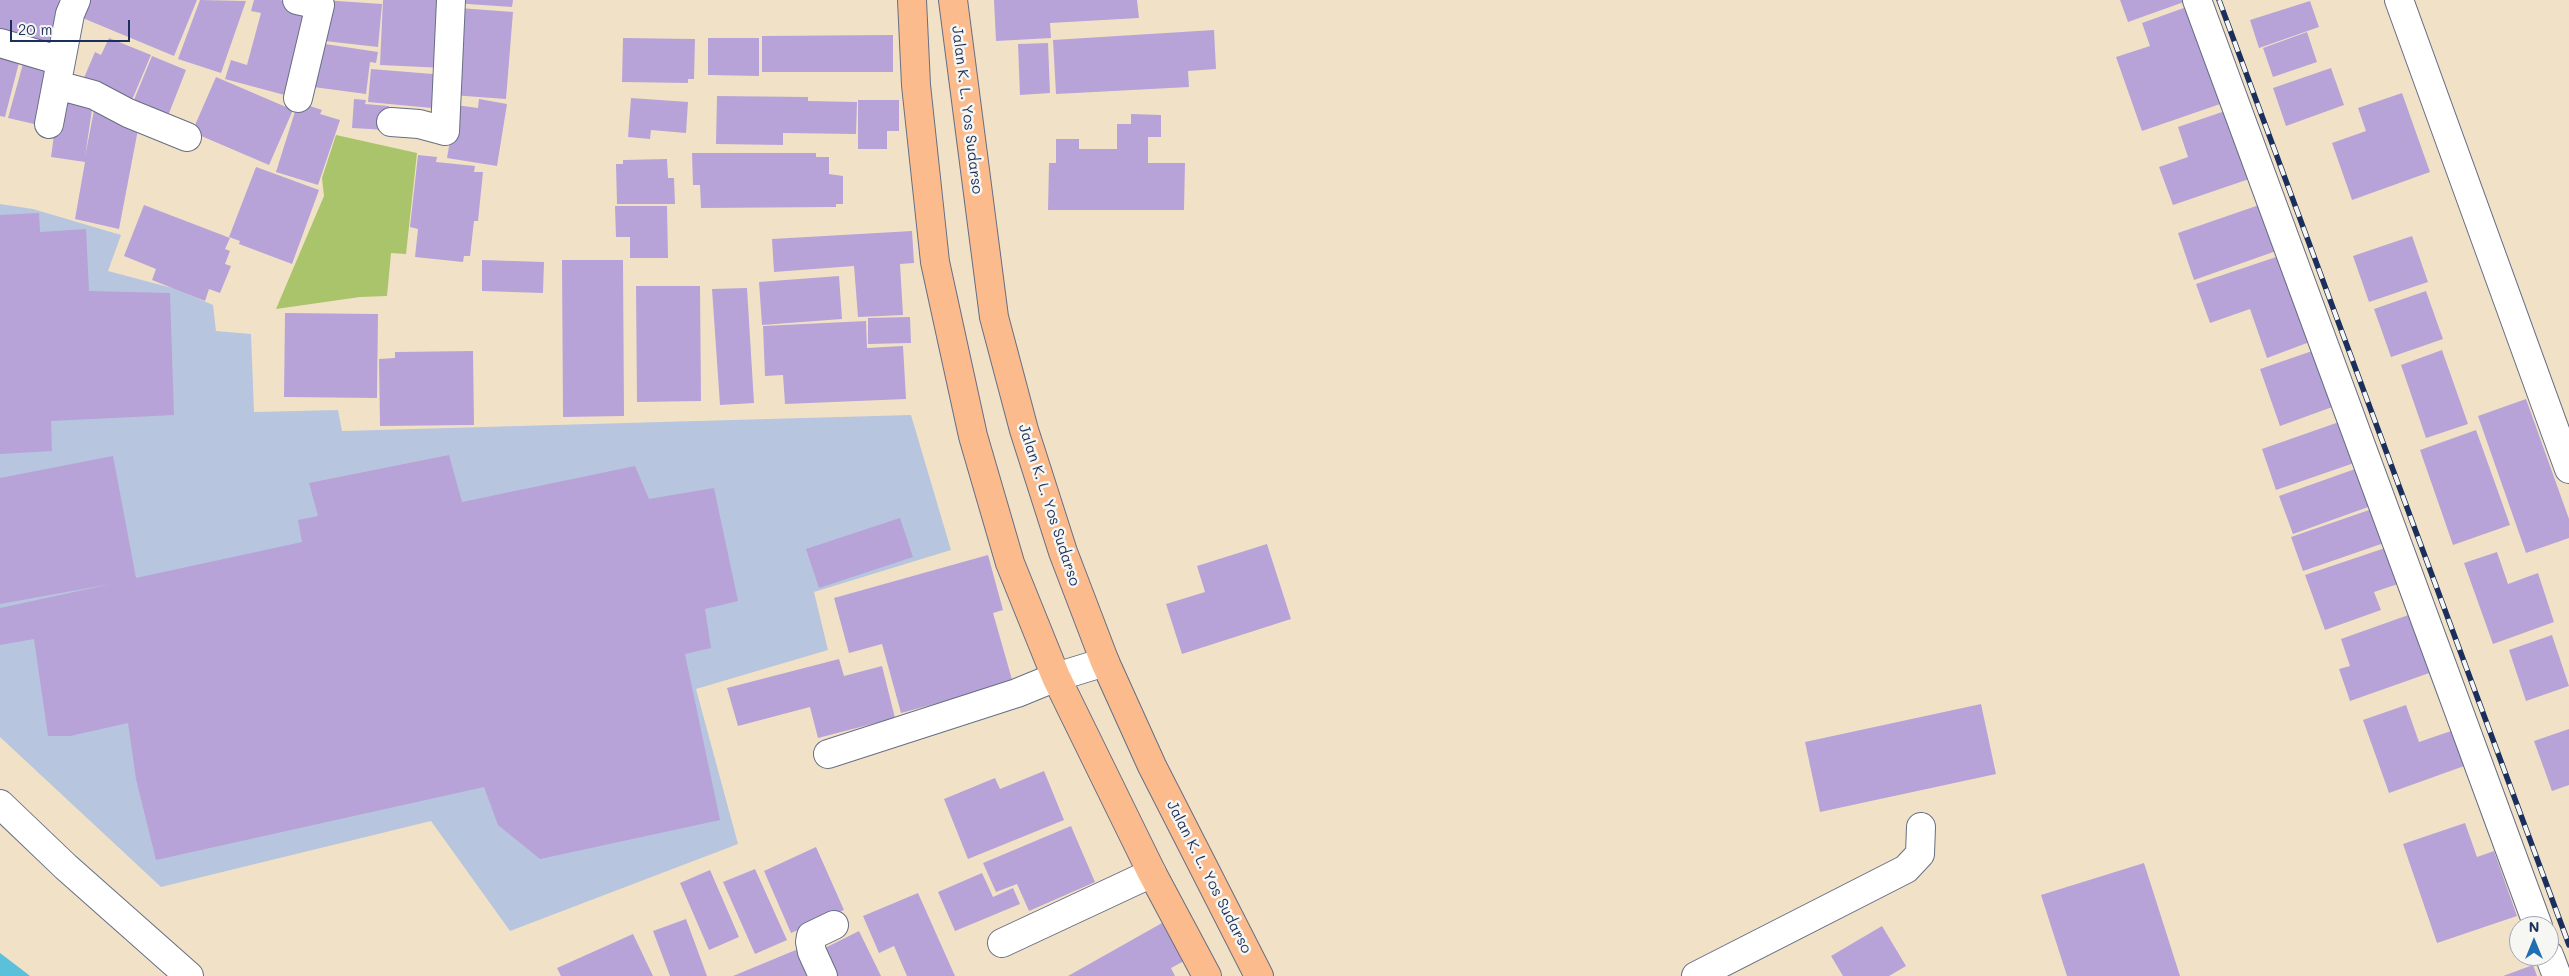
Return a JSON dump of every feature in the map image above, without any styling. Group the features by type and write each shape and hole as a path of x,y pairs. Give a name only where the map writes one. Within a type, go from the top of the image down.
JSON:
{"highway":[{"path":"912,0 916,84 935,262 972,436 1010,563 1056,677 1152,872 1207,976"},
{"name":"Jalan K. L. Yos Sudarso","path":"953,0 994,317 1030,449 1063,552 1105,662 1152,766 1259,976"}],"street":[{"path":"50,124 70,14 76,0"},
{"path":"297,0 320,5 298,98"},
{"path":"392,122 419,124 445,131 451,0"},
{"path":"2197,0 2534,916"},
{"path":"2399,0 2569,469"},
{"path":"0,43 59,73 128,113 187,137"},
{"path":"828,754 1017,693 1056,677 1105,662"},
{"path":"0,804 66,867 190,976"},
{"path":"1696,976 1906,869 1920,854 1921,827"},
{"path":"1002,943 1152,872"},
{"path":"823,976 812,952 811,936 834,925"}],"shaded area":[{"path":"0,204 33,209 121,235 108,271 176,289 213,305 216,331 251,334 254,412 338,410 342,431 911,415 951,550 814,592 828,650 696,689 738,844 510,931 431,821 161,887 0,737"}],"green space":[{"path":"336,135 417,153 406,254 391,253 387,296 360,297 276,309 324,196 322,178"}],"water":[{"path":"0,953 25,972 30,976 0,976"}],"building":[{"path":"0,0 58,0 68,4 59,59 0,38"},
{"path":"79,0 197,0 174,56 73,14"},
{"path":"200,0 246,1 221,73 178,59"},
{"path":"254,0 280,0 316,10 292,97 225,79 231,60 247,65 261,13 251,11"},
{"path":"322,0 382,4 378,47 316,40"},
{"path":"383,0 447,0 445,68 380,65"},
{"path":"453,0 513,0 512,7 453,3"},
{"path":"994,0 1137,0 1139,18 1050,23 1051,38 996,41"},
{"path":"2120,0 2184,0 2184,2 2128,22"},
{"path":"2310,1 2319,27 2259,48 2250,20"},
{"path":"2192,5 2226,102 2142,131 2116,57 2150,46 2142,23"},
{"path":"459,8 513,12 506,99 452,95"},
{"path":"1214,30 1216,69 1188,71 1189,87 1056,94 1053,40"},
{"path":"2307,32 2317,62 2273,77 2263,48"},
{"path":"893,35 893,72 762,72 762,36"},
{"path":"109,38 151,55 129,107 80,87 95,52 101,55"},
{"path":"623,38 695,39 694,79 688,79 688,83 622,82"},
{"path":"708,38 759,38 759,76 708,75"},
{"path":"312,42 378,52 376,63 370,62 366,94 306,86"},
{"path":"1048,43 1050,93 1020,95 1018,44"},
{"path":"22,51 5,117 0,116 0,55"},
{"path":"26,53 57,61 43,126 8,118"},
{"path":"152,56 186,70 164,126 129,112"},
{"path":"2331,68 2344,105 2286,126 2273,88"},
{"path":"371,69 445,75 443,109 368,102"},
{"path":"216,77 293,110 269,165 192,132"},
{"path":"60,92 94,96 85,157 95,105 140,119 119,229 75,219 85,162 51,157"},
{"path":"2402,93 2430,172 2352,200 2332,143 2366,131 2358,108"},
{"path":"717,96 808,97 808,101 857,102 856,134 783,133 783,145 716,144"},
{"path":"631,98 688,102 686,133 651,130 650,139 628,137"},
{"path":"354,99 366,100 365,104 389,106 387,130 352,128"},
{"path":"479,99 507,104 497,166 447,158 456,105 478,108"},
{"path":"858,100 899,100 899,131 887,131 887,149 858,149"},
{"path":"298,102 322,110 320,114 340,120 318,185 276,172"},
{"path":"2228,110 2252,178 2173,205 2159,167 2188,157 2178,127"},
{"path":"1131,114 1161,115 1161,137 1148,137 1148,163 1185,163 1184,210 1048,210 1049,163 1056,163 1056,139 1079,139 1079,149 1117,149 1117,124 1131,124"},
{"path":"692,153 816,153 816,157 829,157 829,174 843,176 843,204 836,204 836,207 701,208 700,185 693,185"},
{"path":"418,155 437,157 436,162 475,166 474,172 483,172 478,221 474,221 470,256 464,256 463,262 415,257 418,229 410,227"},
{"path":"667,159 668,178 674,178 675,204 617,204 616,164 623,164 623,160"},
{"path":"256,167 319,190 292,264 239,244 240,241 229,237"},
{"path":"2262,204 2279,250 2194,280 2178,233"},
{"path":"144,205 230,238 225,249 230,251 225,264 231,266 220,293 209,289 205,301 152,280 156,269 124,256"},
{"path":"615,206 667,206 668,258 630,258 630,237 616,237"},
{"path":"39,213 40,232 86,229 89,291 170,293 174,415 51,421 52,451 0,454 0,215"},
{"path":"912,231 914,263 900,264 903,315 858,317 854,266 774,272 772,239"},
{"path":"2412,236 2428,282 2369,302 2353,256"},
{"path":"2285,254 2315,340 2267,358 2250,309 2210,323 2196,284"},
{"path":"482,260 544,262 543,293 482,291"},
{"path":"562,260 623,260 624,416 563,417"},
{"path":"839,276 842,319 762,325 759,282"},
{"path":"636,286 700,286 701,401 637,402"},
{"path":"747,288 754,403 720,405 712,289"},
{"path":"2426,291 2443,339 2391,357 2374,309"},
{"path":"285,313 378,314 377,398 284,397"},
{"path":"910,317 911,343 868,344 868,318"},
{"path":"866,321 867,348 903,346 906,399 785,404 783,375 765,376 763,326"},
{"path":"2315,350 2335,406 2280,426 2260,369"},
{"path":"2442,350 2468,424 2426,438 2401,365"},
{"path":"473,351 474,425 380,426 379,359 395,358 395,352"},
{"path":"2526,399 2569,519 2569,538 2526,553 2478,416"},
{"path":"2339,422 2354,463 2276,490 2262,449"},
{"path":"2476,430 2510,525 2453,545 2420,450"},
{"path":"449,455 462,502 635,466 649,499 714,488 738,601 705,609 711,648 685,654 720,820 540,859 498,825 484,787 156,860 136,779 128,723 70,736 48,736 34,639 0,645 0,608 111,584 0,604 0,478 113,456 136,578 302,542 298,520 318,516 309,483"},
{"path":"2358,468 2371,506 2293,534 2279,496"},
{"path":"2372,509 2384,543 2303,571 2291,537"},
{"path":"900,518 913,557 819,588 806,549"},
{"path":"1267,544 1291,619 1182,654 1166,604 1205,592 1197,566"},
{"path":"2388,547 2401,583 2374,592 2381,610 2325,630 2305,575"},
{"path":"2497,552 2508,584 2538,573 2554,622 2493,644 2464,563"},
{"path":"988,555 1003,610 993,613 1013,683 901,713 882,644 849,653 834,598"},
{"path":"2414,613 2435,671 2350,701 2339,669 2350,666 2341,639"},
{"path":"2552,635 2569,686 2526,701 2509,650"},
{"path":"839,659 844,676 882,666 895,718 818,738 810,707 738,726 727,688"},
{"path":"1981,704 1996,774 1820,812 1805,742"},
{"path":"2406,705 2419,742 2454,730 2467,765 2389,793 2363,720"},
{"path":"2569,729 2569,785 2552,791 2534,741"},
{"path":"1044,771 1064,820 968,859 944,799 995,778 1000,789"},
{"path":"2465,823 2477,857 2494,851 2517,916 2509,916 2509,919 2437,943 2403,844"},
{"path":"1071,826 1095,882 1029,911 1017,884 996,892 983,863"},
{"path":"816,847 844,910 791,933 764,871"},
{"path":"2144,863 2180,976 2067,976 2041,895"},
{"path":"755,869 787,940 755,954 723,882"},
{"path":"710,870 739,937 709,950 680,883"},
{"path":"982,873 993,897 1013,888 1020,904 955,931 938,892"},
{"path":"918,893 955,976 907,976 894,946 879,953 863,916"},
{"path":"686,919 707,976 670,976 653,931"},
{"path":"1162,923 1184,961 1171,968 1175,976 1068,976"},
{"path":"1882,926 1906,966 1889,976 1843,976 1831,956"},
{"path":"859,931 881,976 836,976 823,949"},
{"path":"633,934 653,976 561,976 557,968"},
{"path":"803,947 816,976 733,976"},
{"path":"2533,966 2537,976 2503,976"}],"railway":[{"path":"2219,0 2569,945"}]}
